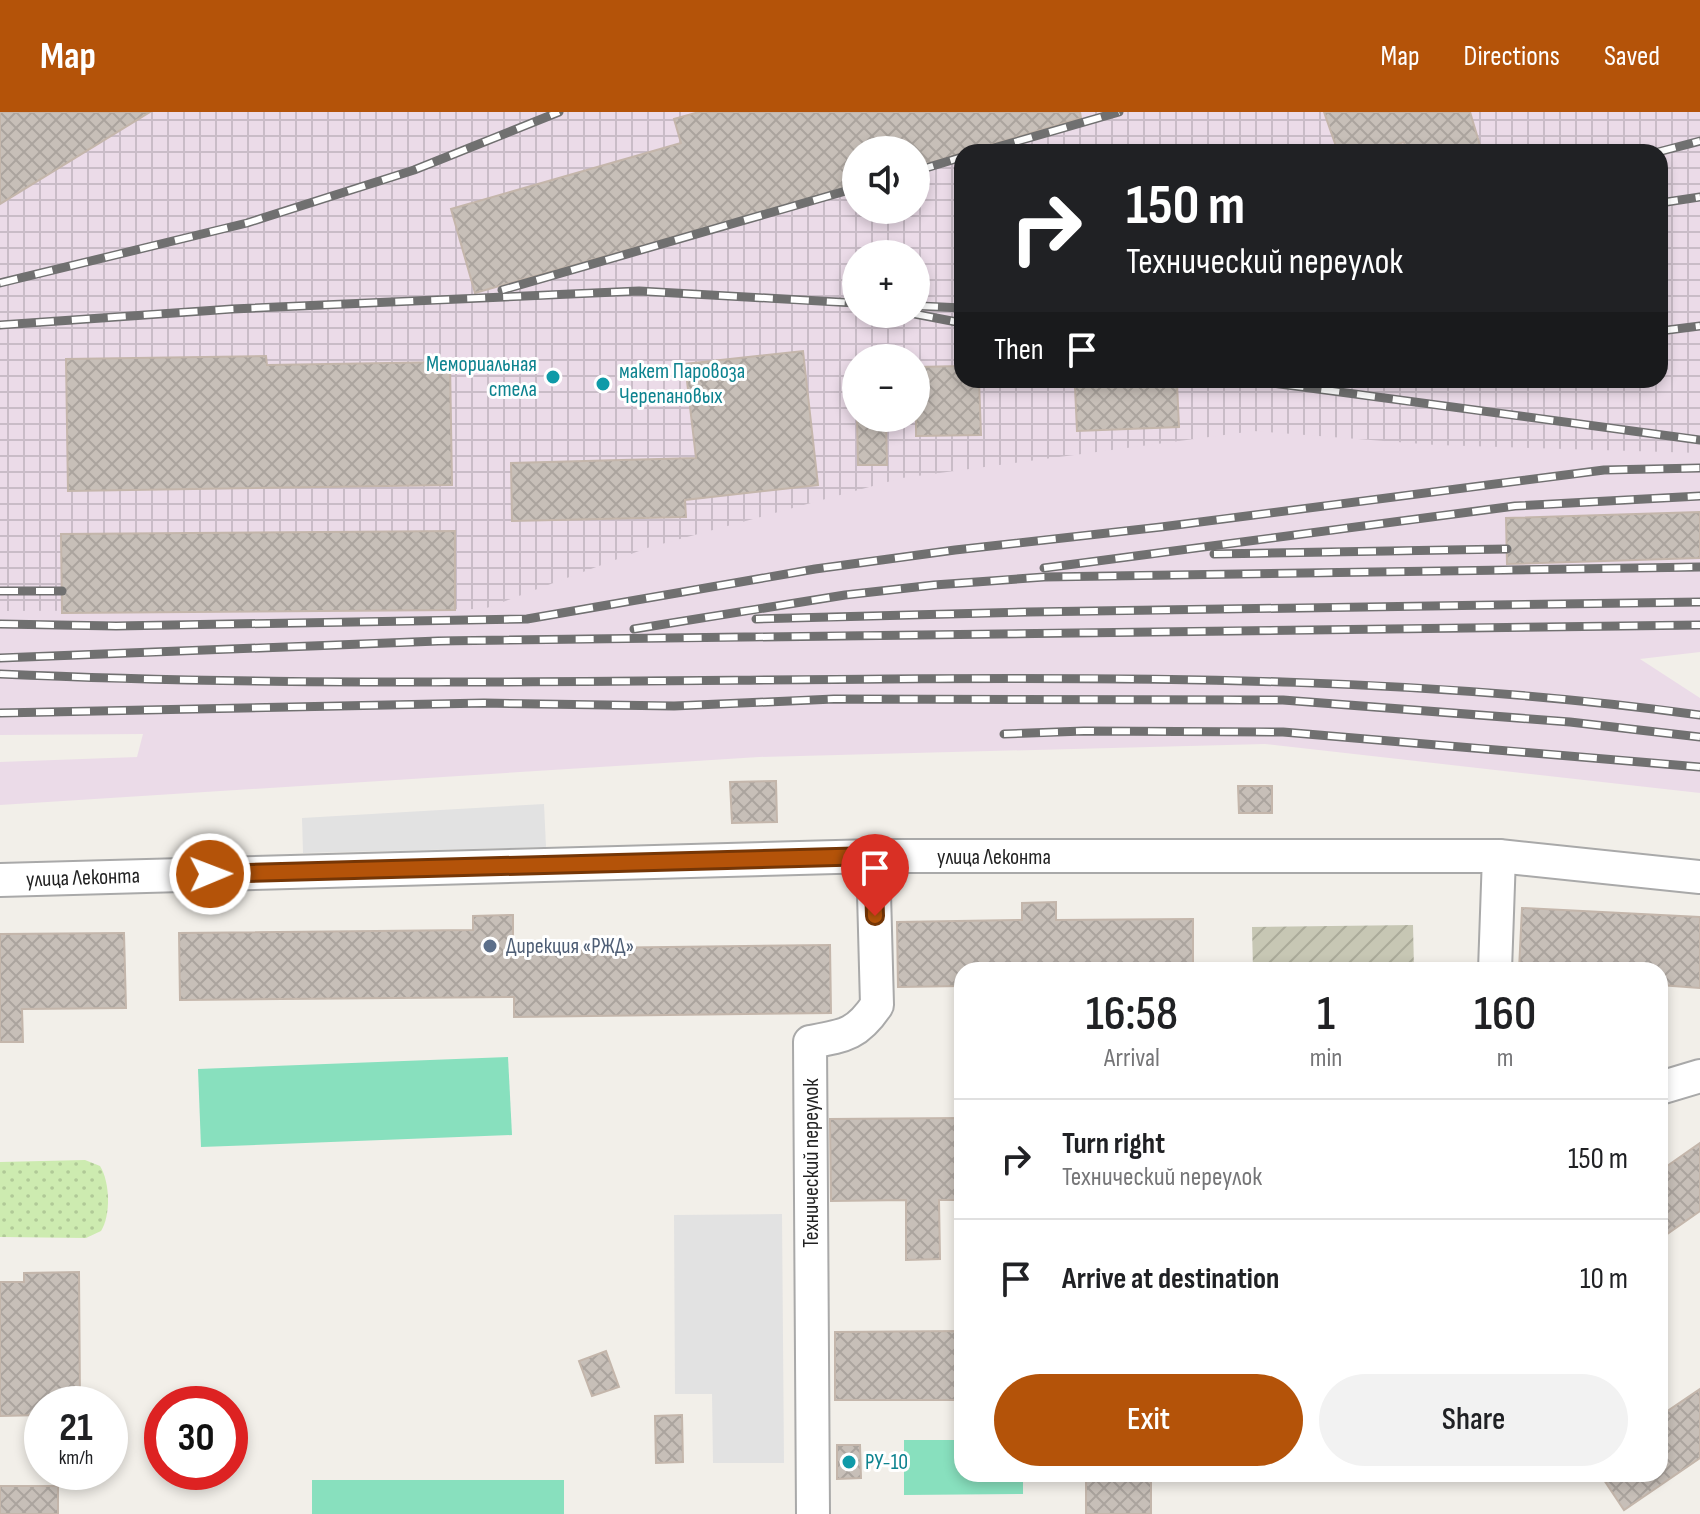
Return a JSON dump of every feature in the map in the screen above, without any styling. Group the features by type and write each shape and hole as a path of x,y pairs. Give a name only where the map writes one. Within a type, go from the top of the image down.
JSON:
{"street":[{"name":"улица Леконта","path":"0,880 873,856 1499,856 1700,877"},
{"name":"Технический переулок","path":"813,1514 810,1042 847,1036 866,1022 877,1005 873,856"},
{"path":"1495,962 1499,856"},
{"path":"1668,1086 1700,1076"}],"shaded area":[{"path":"0,112 1700,112 1700,624 0,636"},
{"path":"1254,431 1436,445 1700,453 1700,652 1640,659 1700,698 1700,793 1265,744 759,757 0,805 0,762 137,757 143,734 0,735 0,611 484,609 647,548 902,478"},
{"path":"544,804 546,847 303,853 302,818"},
{"path":"1413,925 1414,962 1253,962 1252,927"},
{"path":"782,1214 784,1463 713,1463 712,1394 675,1394 674,1215"}],"green space":[{"path":"508,1057 512,1135 201,1147 198,1069"},
{"path":"85,1160 100,1166 106,1181 108,1208 101,1231 86,1238 0,1237 0,1162"},
{"path":"904,1440 954,1440 954,1482 1023,1482 1023,1494 904,1495"},
{"path":"312,1480 564,1480 564,1514 312,1514"}],"building":[{"path":"0,112 150,112 0,204"},
{"path":"699,112 1080,112 1081,118 993,144 954,144 954,156 930,163 930,136 842,136 842,189 475,293 451,209 681,143 674,119"},
{"path":"1324,112 1470,112 1480,144 1404,142 1335,144"},
{"path":"803,351 818,485 685,500 686,517 512,521 511,463 696,458 685,364"},
{"path":"266,356 267,365 450,362 452,485 68,491 66,359"},
{"path":"954,366 954,388 979,388 981,435 916,436 916,432 930,432 930,367"},
{"path":"1075,388 1177,388 1179,427 1077,431"},
{"path":"857,432 886,432 887,465 858,465"},
{"path":"1700,512 1700,558 1507,564 1506,518"},
{"path":"455,531 455,610 62,613 61,534"},
{"path":"776,781 777,822 732,823 730,782"},
{"path":"1238,786 1272,786 1272,813 1239,813"},
{"path":"1056,902 1056,920 1193,919 1193,962 954,962 954,986 898,987 897,922 1022,920 1022,903"},
{"path":"1522,908 1700,917 1700,988 1668,986 1668,962 1519,962"},
{"path":"513,915 513,949 830,945 831,1013 514,1017 514,997 180,1000 179,933 473,930 473,916"},
{"path":"124,933 126,1008 22,1009 23,1042 0,1042 0,934"},
{"path":"954,1118 954,1200 939,1200 940,1259 906,1260 906,1200 831,1201 830,1119"},
{"path":"1700,1143 1700,1211 1668,1233 1668,1165"},
{"path":"79,1272 80,1386 24,1386 24,1415 0,1416 0,1282 24,1282 24,1273"},
{"path":"954,1331 954,1400 835,1400 835,1332"},
{"path":"606,1351 619,1387 592,1396 579,1361"},
{"path":"1700,1389 1700,1458 1668,1480 1668,1411"},
{"path":"682,1415 683,1462 656,1463 655,1416"},
{"name":"РУ-10","path":"837,1445 860,1445 861,1478 837,1479"},
{"path":"1086,1482 1151,1482 1151,1514 1086,1514"},
{"path":"1605,1482 1665,1482 1624,1510"},
{"path":"0,1486 58,1490 58,1514 0,1514"}],"railway":[{"path":"0,283 247,223 414,170 559,112"},
{"path":"1008,144 1119,112"},
{"path":"1668,149 1700,141"},
{"path":"930,167 954,159"},
{"path":"502,290 842,192"},
{"path":"1668,202 1700,197"},
{"path":"0,325 232,309 639,291 842,302"},
{"path":"930,306 954,308"},
{"path":"930,317 954,321"},
{"path":"1668,330 1700,326"},
{"path":"1310,388 1700,440"},
{"path":"0,624 116,626 527,619 815,569 955,550 1604,470 1700,468"},
{"path":"1044,568 1515,506 1700,496"},
{"path":"1214,554 1507,549"},
{"path":"634,629 845,595 1044,577 1700,567"},
{"path":"0,591 62,591"},
{"path":"756,619 1700,602"},
{"path":"0,658 438,641 1700,625"},
{"path":"0,674 333,682 990,678 1295,682 1498,693 1700,715"},
{"path":"0,713 484,703 674,706 834,699 1283,700 1570,722 1700,737"},
{"path":"1004,734 1084,731 1283,732 1700,767"}],"place":[{"name":"Мемориальная стела","path":"553,377"},
{"name":"макет Паровоза Черепановых","path":"603,384"},
{"name":"Дирекция «РЖД»","path":"490,946"},
{"name":"РУ-10","path":"849,1462"}],"route":[{"path":"210,874 873,856 875,916"}]}
